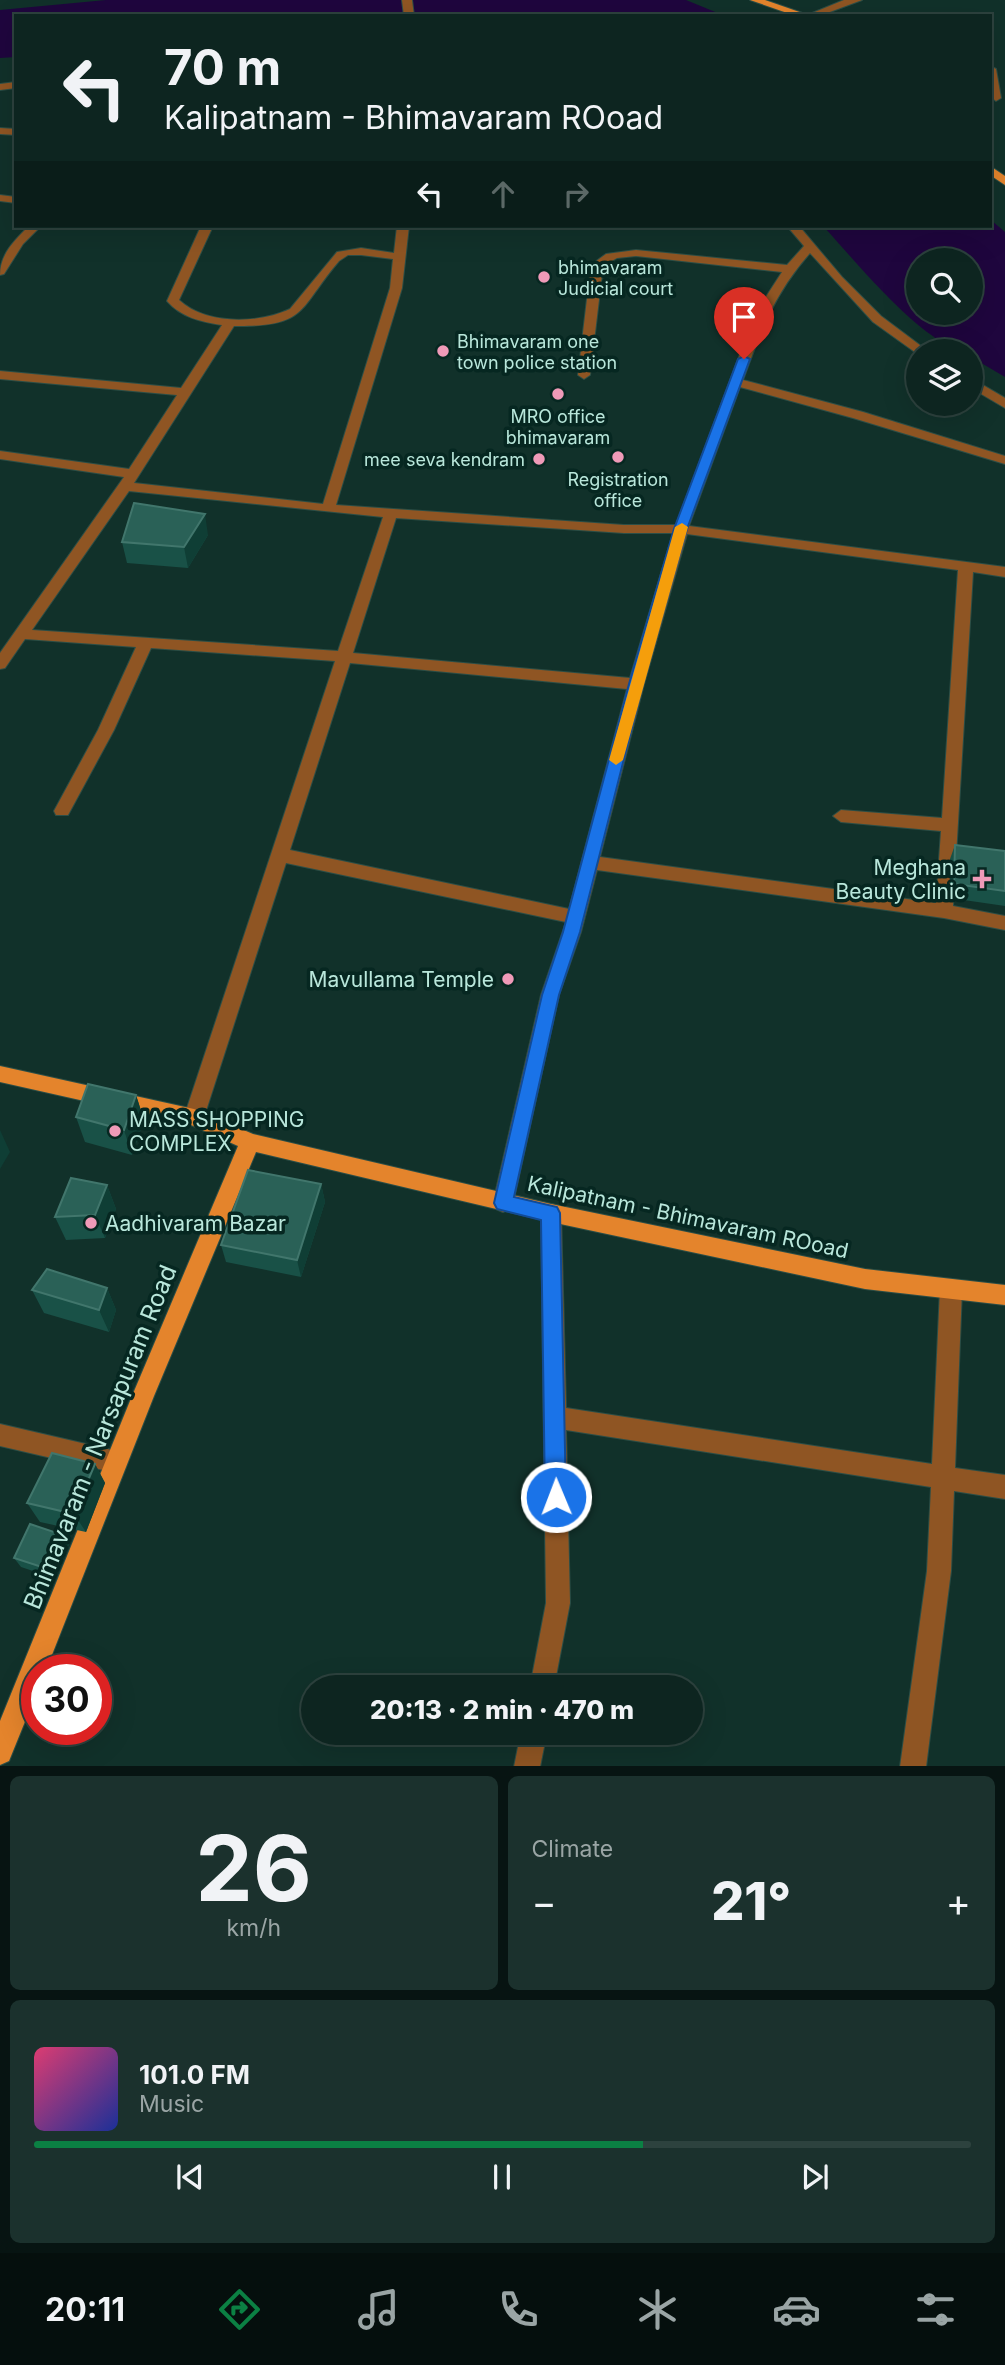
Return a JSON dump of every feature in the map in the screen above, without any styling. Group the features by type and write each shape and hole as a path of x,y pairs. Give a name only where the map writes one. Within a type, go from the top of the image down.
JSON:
{"main road":[{"path":"755,0 801,14"},
{"name":"Kalipatnam - Bhimavaram ROoad","path":"0,1074 194,1117 250,1142 503,1203 865,1279 1005,1294"},
{"name":"Bhimavaram - Narsapuram Road","path":"0,1752 116,1462 250,1142"}],"street":[{"path":"813,14 857,0"},
{"path":"992,75 996,98"},
{"path":"0,271 19,242 33,228"},
{"path":"206,228 173,301 177,308 193,316 230,322 279,319 295,311 341,254 354,251 400,257"},
{"path":"328,509 396,288 403,228"},
{"path":"795,228 838,280 877,319 906,340"},
{"path":"503,1203 550,995 575,917 636,684 681,529 761,314 790,269 810,246"},
{"path":"584,375 597,265 602,259 623,253 636,253 790,269"},
{"path":"0,664 135,474 230,322"},
{"path":"0,375 186,392"},
{"path":"735,382 858,415 1005,460"},
{"path":"983,390 1005,404"},
{"path":"0,456 135,474"},
{"path":"125,486 328,509 624,529 681,529 1005,572"},
{"path":"194,1117 391,513"},
{"path":"944,911 966,567"},
{"path":"21,634 345,657 636,684"},
{"path":"62,811 106,730 146,643"},
{"path":"841,816 950,825"},
{"path":"280,855 575,917"},
{"path":"589,862 944,911 1005,923"},
{"path":"544,1675 558,1603 551,1213"},
{"path":"912,1766 939,1571 951,1289"},
{"path":"554,1417 1005,1487"},
{"path":"0,1435 116,1462"},
{"path":"527,1766 531,1745"}],"shaded area":[{"path":"106,0 686,0 720,14 14,14 14,57 0,58 0,10"},
{"path":"992,221 1005,232 1005,377 983,364 983,339 938,339 918,325 983,325 983,248 906,248 906,314 825,228 992,228"}],"building":[{"path":"134,503 205,514 184,547 122,542"},
{"path":"955,845 1005,851 1005,891 954,884"},
{"path":"88,1084 136,1095 124,1130 76,1117"},
{"path":"248,1170 321,1184 297,1260 221,1245"},
{"path":"71,1178 107,1185 95,1215 55,1217"},
{"path":"47,1269 107,1288 99,1310 32,1290"},
{"path":"52,1453 95,1464 74,1514 27,1503"},
{"path":"30,1524 63,1535 48,1569 14,1558"}],"slow traffic":[{"path":"616,760 682,527"}],"place":[{"name":"bhimavaram Judicial court","path":"544,277"},
{"name":"Bhimavaram one town police station","path":"443,351"},
{"name":"MRO office bhimavaram","path":"558,394"},
{"name":"Registration office","path":"618,457"},
{"name":"mee seva kendram","path":"539,459"},
{"name":"Meghana Beauty Clinic","path":"982,879"},
{"name":"Mavullama Temple","path":"508,979"},
{"name":"MASS SHOPPING COMPLEX","path":"115,1131"},
{"name":"Aadhivaram Bazar","path":"91,1223"}],"route":[{"path":"556,1497 551,1213 503,1203 550,995 572,932 636,684 681,529 744,359"}]}
